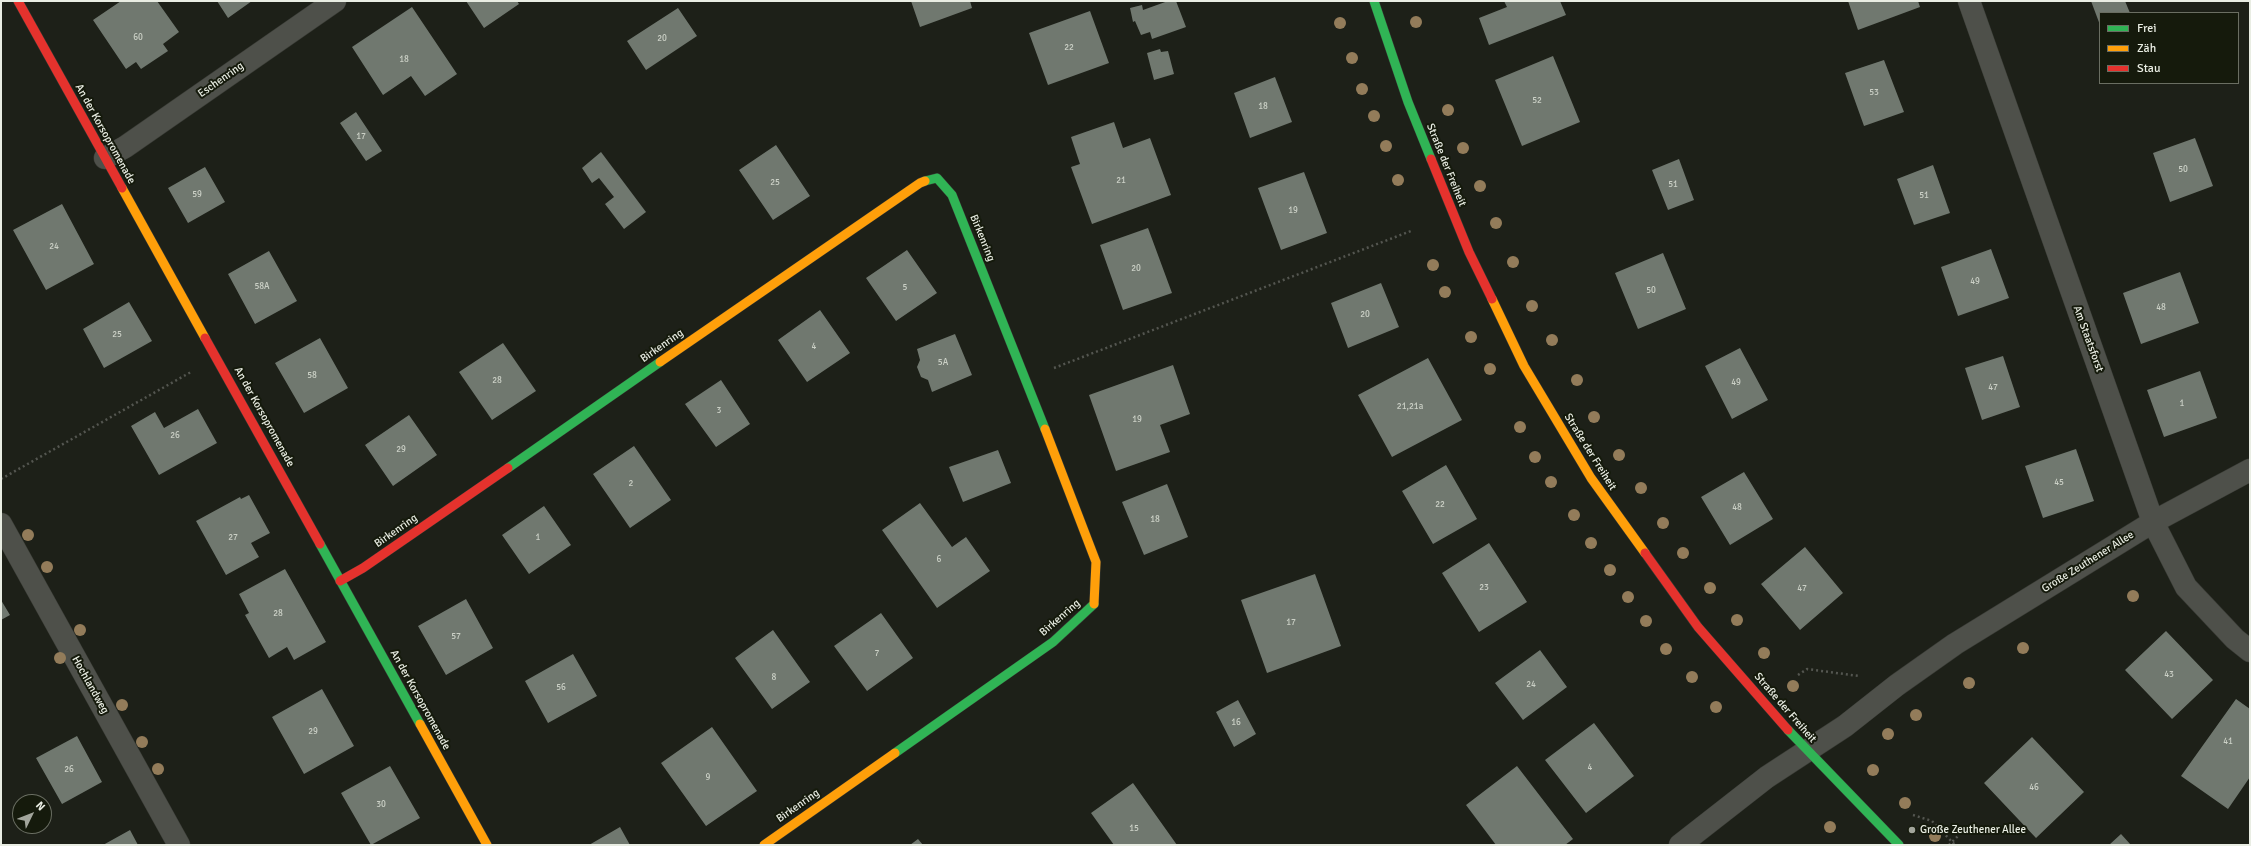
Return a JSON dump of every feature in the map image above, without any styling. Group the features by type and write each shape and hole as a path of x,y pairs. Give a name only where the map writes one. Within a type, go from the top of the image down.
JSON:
{"street":[{"name":"An der Korsopromenade","path":"18,1 218,357 340,581 487,845"},
{"name":"Eschenring","path":"105,158 125,147 335,1"},
{"name":"Straße der Freiheit","path":"1374,1 1392,60 1444,194 1487,290 1524,366 1602,494 1698,627 1807,752 1899,845"},
{"name":"Am Staatsforst","path":"1969,1 2153,522 2186,587 2235,638 2250,651"},
{"name":"Birkenring","path":"340,581 363,568 920,183 937,178 952,195 1026,378 1096,562 1095,603 1053,642 764,845"},
{"name":"Große Zeuthener Allee","path":"1680,845 1767,777 1807,752 1955,644 2153,522 2250,470"},
{"name":"Hochlandweg","path":"1,524 179,845"}],"path":[{"path":"1026,378 1411,231"},
{"path":"1,479 218,357"},
{"path":"1798,675 1807,669 1868,677 1883,696"},
{"path":"1911,814 1932,820 1955,845"},
{"path":"1949,845 1958,836"}],"building":[{"path":"121,1 157,1 179,32 163,44 168,51 141,69 136,62 126,69 93,20"},
{"path":"217,1 252,1 228,18"},
{"path":"466,1 517,1 519,4 484,28"},
{"path":"911,1 970,1 972,8 920,27"},
{"path":"1168,1 1176,1 1186,27 1152,39 1150,32 1141,35 1135,21 1133,22 1130,8 1142,5 1143,10"},
{"path":"1504,1 1560,1 1566,15 1489,45 1479,18 1507,7"},
{"path":"1848,1 1918,1 1920,7 1858,30"},
{"path":"2091,1 2125,1 2130,12 2099,12 2099,22"},
{"path":"412,7 457,74 425,96 411,76 383,95 352,47"},
{"path":"678,8 697,36 646,70 627,41"},
{"path":"1090,11 1109,63 1048,85 1029,33"},
{"path":"1160,49 1161,52 1168,51 1174,74 1154,80 1147,53"},
{"path":"1553,56 1580,122 1522,146 1495,80"},
{"path":"1884,60 1904,112 1864,126 1845,73"},
{"path":"1275,77 1292,122 1250,138 1234,93"},
{"path":"356,112 382,151 366,161 340,123"},
{"path":"1114,122 1123,148 1150,138 1171,195 1092,224 1071,167 1080,164 1071,137"},
{"path":"2195,138 2213,186 2170,202 2153,153"},
{"path":"776,145 810,196 773,220 739,170"},
{"path":"601,152 646,212 624,229 605,204 614,197 599,178 592,183 582,168"},
{"path":"1679,159 1694,200 1668,210 1652,170"},
{"path":"1933,165 1950,213 1914,225 1897,179"},
{"path":"205,167 225,202 188,223 168,188"},
{"path":"1304,172 1327,233 1281,250 1258,188"},
{"path":"62,204 94,264 46,290 13,230"},
{"path":"1148,228 1172,293 1123,310 1100,245"},
{"path":"1991,249 2009,298 1958,316 1941,267"},
{"path":"907,250 937,293 896,321 866,278"},
{"path":"269,251 297,301 255,324 228,274"},
{"path":"1663,253 1686,309 1638,329 1615,273"},
{"path":"2180,272 2199,323 2141,344 2123,293"},
{"path":"1381,283 1399,327 1348,348 1331,303"},
{"path":"129,302 152,341 104,368 83,329"},
{"path":"820,310 850,353 807,382 778,340"},
{"path":"955,334 972,375 932,392 928,380 921,377 917,367 920,360 917,349"},
{"path":"320,338 348,388 304,413 275,363"},
{"path":"503,343 536,391 492,420 459,372"},
{"path":"1740,348 1768,400 1732,419 1705,366"},
{"path":"2003,356 2020,407 1982,420 1965,368"},
{"path":"1428,358 1462,420 1392,457 1358,395"},
{"path":"1173,365 1190,414 1160,425 1170,452 1116,471 1089,395"},
{"path":"2200,371 2217,418 2164,437 2147,390"},
{"path":"721,380 750,424 716,447 685,404"},
{"path":"198,409 217,443 159,475 131,426 155,412 164,428"},
{"path":"409,415 437,455 393,486 365,445"},
{"path":"634,446 671,500 630,528 593,474"},
{"path":"2076,449 2094,501 2043,518 2025,466"},
{"path":"998,450 1011,483 963,502 949,467"},
{"path":"1446,465 1477,519 1433,544 1402,491"},
{"path":"1744,472 1773,519 1730,545 1701,497"},
{"path":"1167,484 1188,537 1144,555 1122,502"},
{"path":"249,495 270,533 251,543 259,557 226,575 196,521 240,497 241,499"},
{"path":"920,503 952,547 966,537 990,571 937,608 882,530"},
{"path":"544,506 571,545 529,574 502,535"},
{"path":"1489,543 1527,602 1479,632 1442,573"},
{"path":"1805,547 1843,593 1800,630 1761,584"},
{"path":"285,569 326,642 294,660 287,647 269,658 245,615 249,613 239,594"},
{"path":"1315,574 1341,646 1267,673 1241,600"},
{"path":"466,599 493,648 446,675 418,626"},
{"path":"1,600 10,615 1,620"},
{"path":"881,613 913,658 867,691 834,646"},
{"path":"773,630 810,682 772,709 735,658"},
{"path":"2166,631 2213,680 2172,719 2125,670"},
{"path":"1540,650 1567,687 1523,720 1495,683"},
{"path":"573,654 597,696 548,723 525,681"},
{"path":"322,689 354,746 304,774 272,717"},
{"path":"2236,699 2250,709 2250,777 2228,809 2181,776"},
{"path":"1238,700 1256,734 1234,747 1216,712"},
{"path":"1594,723 1634,776 1586,813 1545,760"},
{"path":"712,727 757,791 706,826 661,763"},
{"path":"77,736 102,782 62,804 36,758"},
{"path":"2032,737 2084,792 2036,838 1984,783"},
{"path":"390,766 420,818 371,845 341,793"},
{"path":"1517,766 1573,839 1565,845 1496,845 1466,805"},
{"path":"1133,783 1177,845 1114,845 1091,813"},
{"path":"620,827 630,845 589,845"},
{"path":"130,830 138,845 103,845"},
{"path":"2121,834 2131,845 2109,845"},
{"path":"918,839 923,845 910,845"}],"traffic: fast":[{"path":"1374,1 1408,102 1431,159"},
{"path":"925,181 937,178 952,195 1045,429"},
{"path":"508,468 660,362"},
{"path":"320,544 420,724"},
{"path":"895,753 1053,642 1094,604"},
{"path":"1788,730 1899,845"}],"traffic: slow":[{"path":"660,362 925,181"},
{"path":"122,188 205,338"},
{"path":"1492,299 1524,366 1591,478 1645,553"},
{"path":"1045,429 1096,562 1094,604"},
{"path":"420,724 487,845"},
{"path":"764,845 895,753"}],"traffic: jam":[{"path":"18,1 122,188"},
{"path":"1431,159 1469,252 1492,299"},
{"path":"205,338 320,544"},
{"path":"340,581 363,568 508,468"},
{"path":"1645,553 1698,627 1788,730"}],"place":[{"name":"Große Zeuthener Allee","path":"1912,830"}]}
